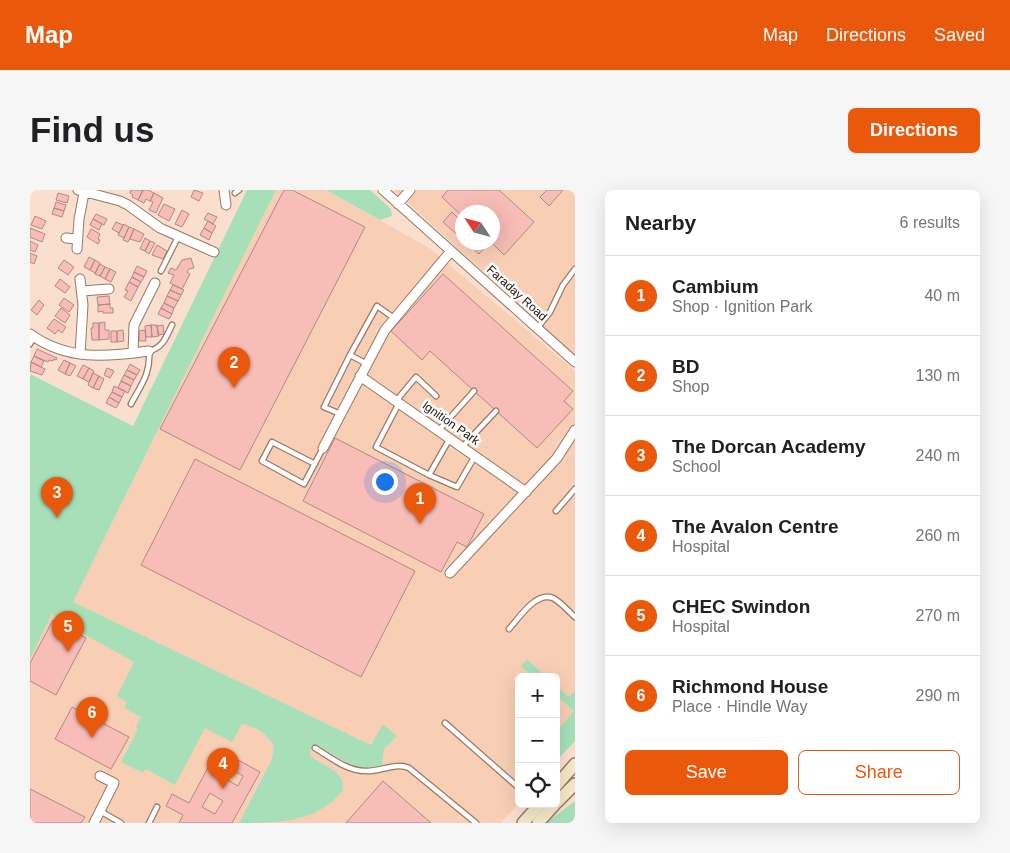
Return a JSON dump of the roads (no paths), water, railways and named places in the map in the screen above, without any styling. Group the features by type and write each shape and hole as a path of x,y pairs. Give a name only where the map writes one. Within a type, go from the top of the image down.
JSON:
{"main road":[{"path":"560,781 575,764"},
{"path":"560,800 575,784"},
{"path":"523,823 536,808"},
{"path":"538,823 552,808"}],"street":[{"name":"Faraday Road","path":"383,190 575,362"},
{"path":"398,204 410,190"},
{"path":"77,249 81,191 97,192 120,201 160,228 214,252"},
{"path":"226,205 224,192 237,191"},
{"path":"66,238 77,239"},
{"path":"323,448 385,330 451,251"},
{"path":"80,279 83,316 80,354"},
{"path":"133,353 134,325 155,283"},
{"path":"82,291 109,289"},
{"path":"31,338 56,348 101,357 149,351"},
{"name":"Ignition Park","path":"360,376 526,492"},
{"path":"450,573 557,458 575,430"},
{"path":"94,823 114,783 100,776"}],"lane":[{"path":"161,272 178,237"},
{"path":"537,328 550,312 575,269"},
{"path":"340,414 324,407 376,306 394,318"},
{"path":"131,404 148,373 150,365 149,351 158,349 162,345 172,325"},
{"path":"350,356 367,364"},
{"path":"436,396 416,377 398,402 376,447 458,487 475,456"},
{"path":"439,430 474,391"},
{"path":"462,447 496,411"},
{"path":"430,475 450,438"},
{"path":"314,464 272,442 262,461 304,484 323,448"},
{"path":"556,511 575,489"},
{"path":"509,629 538,599 551,597 575,617"},
{"path":"445,723 515,784"},
{"path":"315,748 336,762 354,770 374,771 399,766 409,768 474,823"},
{"path":"149,823 157,807"},
{"path":"100,811 120,823"},
{"path":"464,823 469,818"}],"place":[{"name":"BD","path":"234,388"},
{"name":"The Dorcan Academy","path":"57,518"},
{"name":"Cambium","path":"420,524"},
{"name":"CHEC Swindon","path":"68,652"},
{"name":"Richmond House","path":"92,738"},
{"name":"The Avalon Centre","path":"223,789"}]}
